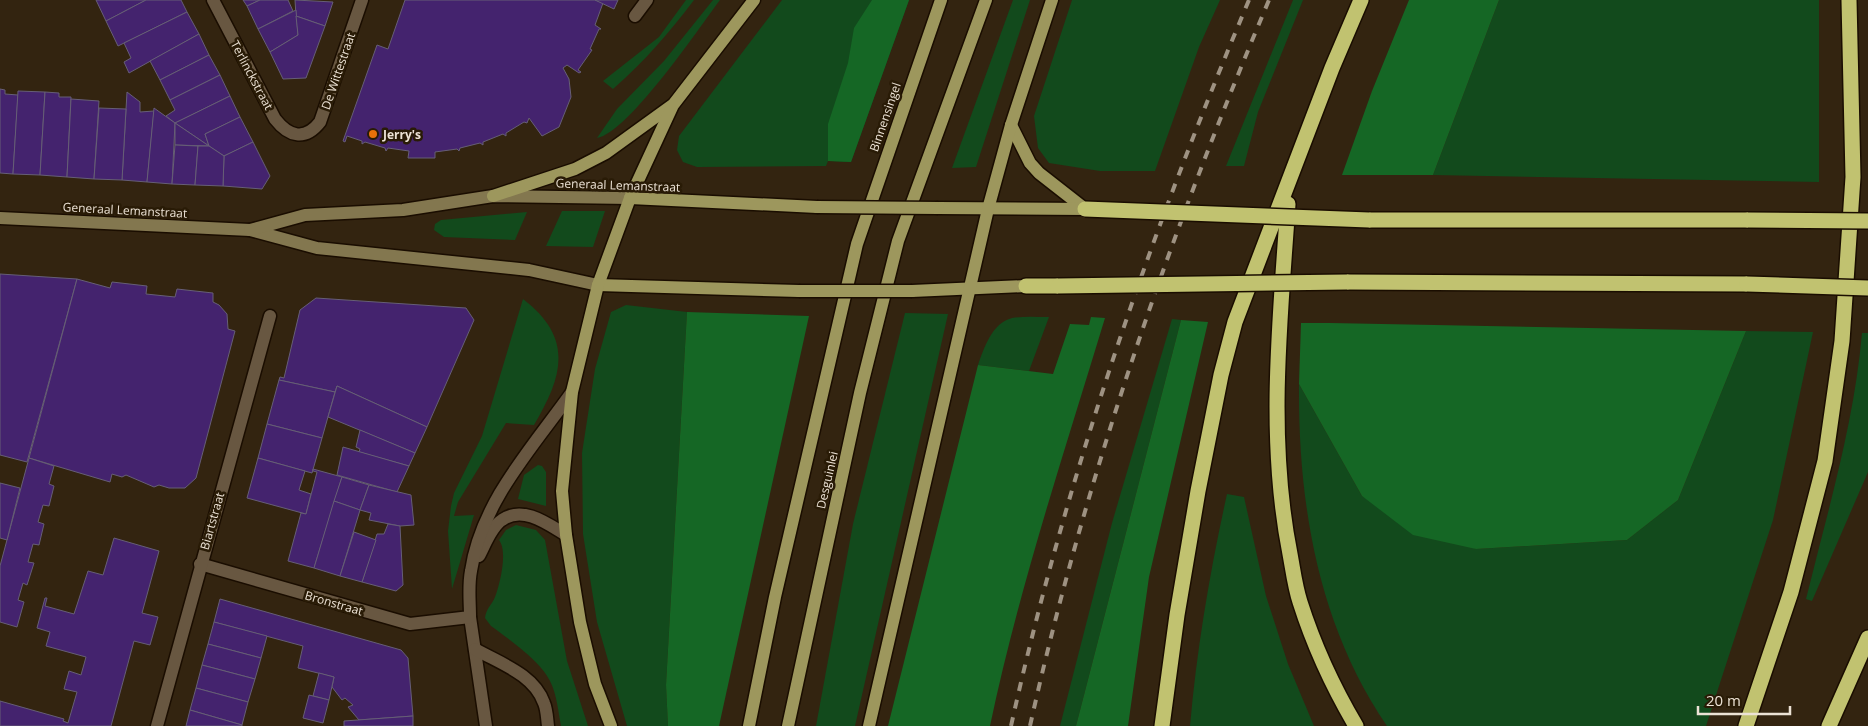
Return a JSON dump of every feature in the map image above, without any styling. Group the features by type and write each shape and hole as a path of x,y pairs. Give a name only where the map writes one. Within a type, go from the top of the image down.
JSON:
{"highway":[{"path":"1162,726 1177,615 1221,375 1235,322 1332,68 1361,0"},
{"path":"1746,726 1791,592 1825,461 1829,433 1842,341 1853,177 1849,0"},
{"path":"1290,180 1279,340 1276,426 1283,518 1299,601 1332,685 1356,726"},
{"path":"1085,209 1369,220 1868,221"},
{"path":"1026,286 1347,282 1747,284 1868,288"},
{"path":"1829,726 1868,638"}],"main road":[{"path":"611,726 595,684 580,622 566,535 562,491 572,392 598,284 630,198 673,105 754,0"},
{"name":"Binnensingel","path":"857,244 942,0"},
{"name":"Desguinlei","path":"788,726 860,393 898,241 986,0"},
{"path":"869,726 968,289 988,209 1010,125 1052,0"},
{"path":"493,196 575,169 606,153 673,105"},
{"path":"1010,125 1030,163 1039,173 1085,209"},
{"name":"Generaal Lemanstraat","path":"250,230 305,215 404,210 493,196 630,198 817,206 1085,209"},
{"name":"Generaal Lemanstraat","path":"0,218 250,230 317,248 529,270 598,284 798,291 912,291 1026,286"},
{"name":"Desguinlei","path":"749,726 777,588 857,244"}],"street":[{"name":"Terlinckstraat","path":"213,0 275,119 283,130 293,134 304,134"},
{"name":"De Wittestraat","path":"304,134 314,130 320,122 362,0"},
{"path":"636,16 647,0"},
{"name":"Biartstraat","path":"157,726 200,564 270,316"},
{"path":"486,726 470,617 470,571 476,546 495,500 572,392"},
{"path":"470,571 492,532 502,520 515,515 531,516 566,535"},
{"name":"Bronstraat","path":"200,564 410,624 470,617"},
{"path":"475,649 522,675 532,683 545,704 548,726"}],"green space":[{"path":"686,0 694,0 646,58 613,89 603,81 659,37"},
{"path":"713,0 720,0 644,100 610,132 597,138 617,109 664,61"},
{"path":"782,0 909,0 851,162 828,161 826,166 697,167 683,162 677,150 679,136"},
{"path":"872,0 909,0 851,162 828,161 828,124 848,63 854,28"},
{"path":"1013,0 1030,0 976,167 952,168"},
{"path":"1072,0 1220,0 1199,47 1155,171 1100,171 1049,163 1038,148 1034,116"},
{"path":"1293,0 1303,0 1258,112 1244,166 1226,166"},
{"path":"1409,0 1499,0 1433,175 1342,175 1372,91"},
{"path":"1499,0 1819,0 1819,182 1433,175"},
{"path":"562,211 605,211 593,247 546,246"},
{"path":"527,212 515,240 444,237 434,230 435,224 441,220"},
{"path":"523,299 550,328 557,343 557,374 552,390 534,425 506,423 458,502 454,516 474,515 452,589 448,531 454,493 482,436"},
{"path":"626,305 687,312 666,685 668,726 627,726 597,622 583,534 582,453 595,369 611,312"},
{"path":"687,312 809,316 719,726 668,726 666,685"},
{"path":"905,313 948,314 855,726 816,726 853,524"},
{"path":"1016,317 1049,317 1029,371 978,365 990,337 999,325"},
{"path":"1091,317 1105,318 1028,572 990,726 888,726 978,365 1053,374 1070,324 1089,325"},
{"path":"1172,319 1181,320 1076,726 1060,726 1112,523"},
{"path":"1181,320 1208,322 1149,577 1128,726 1076,726"},
{"path":"1301,323 1746,331 1678,500 1627,540 1476,549 1413,535 1362,496 1299,384"},
{"path":"1746,331 1813,332 1773,520 1706,726 1387,726 1363,687 1344,647 1329,605 1317,562 1308,518 1303,474 1299,384 1362,496 1476,549 1627,540 1678,500"},
{"path":"1862,333 1868,333 1868,472 1812,601 1806,599 1847,434"},
{"path":"538,465 542,466 546,472 546,506 518,499 524,475"},
{"path":"1227,494 1244,497 1266,596 1288,664 1314,726 1190,726 1196,667 1205,609"},
{"path":"516,525 536,530 545,540 567,661 588,726 561,726 554,692 546,674 540,666 515,644 491,626 485,618 495,597 501,576 503,552 499,540 506,530"}],"building":[{"path":"96,0 146,0 106,21"},
{"path":"146,0 181,0 187,12 118,46 106,21"},
{"path":"243,0 260,0 247,6"},
{"path":"260,0 288,0 293,11 258,29 247,6"},
{"path":"295,0 333,2 325,26 296,16"},
{"path":"405,0 595,0 603,3 595,25 601,29 599,29 590,49 592,50 578,70 581,72 579,73 567,65 563,68 569,79 571,97 559,127 542,136 529,118 527,123 524,122 506,133 506,136 503,134 483,142 483,145 480,143 460,148 459,151 457,149 435,152 435,158 408,158 409,151 388,148 386,151 385,148 365,142 362,144 362,141 347,136 345,142 343,141 377,45 388,49"},
{"path":"595,0 618,0 614,9"},
{"path":"296,10 298,35 270,52 258,29"},
{"path":"187,12 199,34 129,73 124,62 131,58 124,43"},
{"path":"296,16 325,26 306,78 283,79 270,52 298,35"},
{"path":"199,34 209,55 160,80 150,61"},
{"path":"209,55 220,75 170,100 160,80"},
{"path":"220,75 230,96 175,123 166,116 175,110 170,100"},
{"path":"0,89 5,90 5,94 18,95 13,174 0,173"},
{"path":"18,91 45,92 40,175 13,174"},
{"path":"45,92 59,93 59,97 71,97 67,177 40,175"},
{"path":"127,92 140,102 140,112 154,111 147,182 122,180"},
{"path":"230,96 240,117 205,134 209,146 175,123"},
{"path":"71,99 99,101 94,179 67,177"},
{"path":"99,108 126,109 122,180 94,179"},
{"path":"154,108 175,123 172,184 147,182"},
{"path":"240,117 253,142 224,156 209,146 205,134"},
{"path":"175,123 209,146 175,145"},
{"path":"253,142 270,176 262,189 223,186 224,156"},
{"path":"175,145 198,146 195,185 172,184"},
{"path":"198,146 209,146 224,156 223,186 195,185"},
{"path":"0,274 77,279 27,462 0,455"},
{"path":"77,279 110,288 112,282 147,286 146,294 175,297 177,289 213,293 213,302 219,305 227,314 228,329 235,331 196,478 185,488 169,488 159,485 154,487 126,475 122,477 112,474 110,482 29,458"},
{"path":"316,298 466,308 474,320 427,427 337,386 335,392 279,380 280,377 284,378 300,310"},
{"path":"279,380 335,392 322,438 267,424"},
{"path":"337,386 427,427 415,453 328,417"},
{"path":"267,424 322,438 312,473 258,458"},
{"path":"360,430 415,453 409,466 359,452 360,449 356,447"},
{"path":"343,447 409,466 397,492 337,475"},
{"path":"29,458 54,466 49,484 54,486 49,506 43,505 38,522 44,524 39,545 33,544 28,562 34,563 27,585 23,583 18,600 24,602 17,627 0,622 0,566"},
{"path":"258,458 305,471 299,490 311,494 306,514 247,498"},
{"path":"313,469 342,477 314,568 288,561 301,513 306,514 317,472 313,471"},
{"path":"342,477 369,485 360,510 334,501"},
{"path":"0,483 20,488 7,540 0,538"},
{"path":"369,485 411,495 414,525 400,526 369,520 371,513 360,510"},
{"path":"334,501 360,510 340,576 314,568"},
{"path":"388,524 400,526 403,585 396,591 362,582 377,534 384,534"},
{"path":"354,532 376,540 362,582 340,576"},
{"path":"114,538 159,551 142,613 158,617 150,645 134,641 111,726 0,726 0,701 64,719 63,721 68,723 77,692 64,689 69,671 81,675 86,657 46,646 50,632 37,628 45,598 47,598 45,606 74,614 88,571 103,575"},
{"path":"220,599 401,650 408,658 413,716 359,720 348,707 353,705 345,698 342,700 332,687 334,677 298,668 303,646 214,622"},
{"path":"214,622 267,636 261,658 208,644"},
{"path":"208,644 261,658 255,679 202,665"},
{"path":"202,665 255,679 248,702 196,688"},
{"path":"319,673 334,677 329,700 313,696"},
{"path":"196,688 248,702 242,725 190,710"},
{"path":"309,695 329,700 323,723 303,718"},
{"path":"190,710 242,725 242,726 186,726"},
{"path":"413,716 413,726 344,726 344,721"}],"railway":[{"path":"1011,726 1057,541 1084,449 1145,267 1178,177 1249,0"},
{"path":"1030,726 1052,633 1077,541 1133,358 1164,267 1198,177 1269,0"}],"place":[{"name":"Jerry's","path":"373,134"}]}
